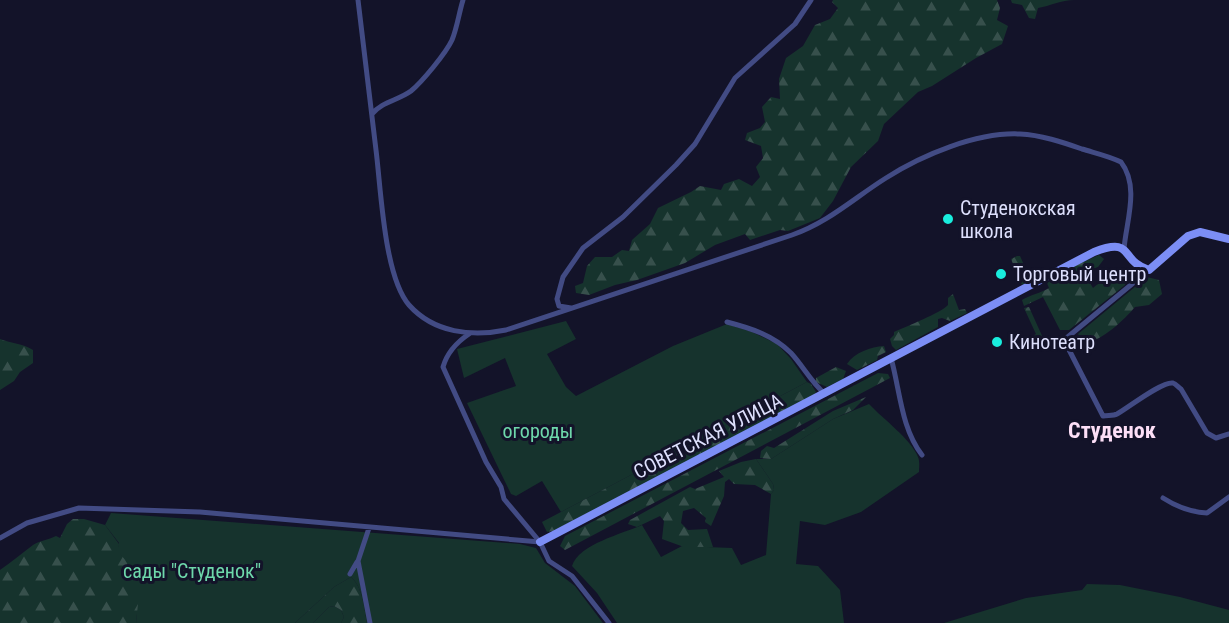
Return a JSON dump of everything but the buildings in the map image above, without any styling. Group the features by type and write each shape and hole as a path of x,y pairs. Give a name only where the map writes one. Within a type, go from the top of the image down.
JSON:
{"street":[{"path":"358,0 386,231 397,285 410,305 432,322 445,328 487,334 506,330 813,228 888,176 916,162 966,142 1003,135 1019,134 1041,137 1121,162 1125,167 1131,192 1124,249 1138,267 1149,270"},
{"path":"372,114 377,107 411,90 441,56 452,40 463,0"},
{"path":"573,308 559,306 557,299 564,277 573,261 583,249 623,217 676,165 695,144 735,78 795,24 811,0"},
{"path":"1229,239 1200,232 1188,236 1064,340 1103,416 1115,415 1138,399 1171,383 1181,389 1208,433 1216,438 1229,434"},
{"name":"СОВЕТСКАЯ УЛИЦА","path":"540,542 1094,252 1108,246 1119,246 1124,249"},
{"path":"727,322 764,333 777,341 792,354 806,374 825,394"},
{"path":"469,333 452,350 443,367 485,459 501,487 504,499 540,542 549,561 572,576 609,623"},
{"path":"891,358 907,428 912,442 922,455"},
{"path":"1163,498 1174,506 1192,512 1206,513 1229,497"},
{"path":"0,538 27,523 79,508 201,512 540,542"},
{"path":"350,574 358,561 369,528"},
{"path":"358,561 370,623"}],"green space":[{"path":"833,0 997,0 1000,8 997,20 1008,26 1002,44 918,92 884,124 878,141 851,167 833,201 820,218 788,231 780,230 750,240 745,234 715,245 685,263 637,280 589,295 576,293 575,286 583,283 587,266 595,257 612,257 622,250 629,251 632,240 650,224 658,208 700,186 721,190 724,184 739,179 752,186 760,177 756,167 763,158 761,146 745,140 747,133 760,128 765,122 762,107 771,97 780,99 779,79 786,58 803,46 815,25 830,19 838,8 832,2"},
{"path":"1011,0 1074,0 1038,8 1035,19 1029,18 1022,5 1012,3"},
{"path":"1099,255 1104,259 1098,267 1089,270 1093,274 1090,283 1093,288 1104,280 1117,277 1127,278 1125,285 1069,330 1060,330 1043,297 1024,306 1022,300 1049,288 1047,283 1070,268"},
{"path":"1020,256 1031,281 1024,285 1017,279 1018,276 1011,259"},
{"path":"1147,277 1159,280 1162,294 1149,305 1135,307 1105,335 1085,342 1078,334"},
{"path":"953,294 959,310 965,309 967,313 950,321 938,319 938,327 896,350 892,346 890,339 894,332 944,308 948,305 948,298"},
{"path":"1029,307 1043,338 1028,346 1025,344 1019,346 1018,344 1036,334 1024,308"},
{"name":"огороды","path":"566,321 576,339 547,354 566,387 576,396 673,346 727,324 752,332 777,344 807,382 561,512 542,481 516,496 511,494 467,403 516,386 505,358 464,378 457,349"},
{"path":"0,339 33,350 33,363 20,372 14,381 0,390"},
{"path":"884,346 886,352 878,356 877,360 857,370 847,364 854,356 864,351"},
{"path":"836,367 846,371 843,379 827,387 816,382 816,378"},
{"path":"878,373 888,374 890,378 565,550 560,546 565,536"},
{"path":"807,382 816,392 813,396 553,531 547,532 542,522"},
{"path":"866,397 853,410 833,419 771,459 760,458 761,451 767,446 774,448 833,411"},
{"path":"869,404 909,443 919,459 919,472 861,512 825,525 800,521 796,564 818,566 840,590 844,623 617,623 597,593 572,566 576,558 592,546 642,525 661,557 682,546 732,548 741,565 766,555 771,494 774,490 773,484 756,459 771,459 833,419"},
{"path":"756,459 773,484 774,490 771,494 755,485 734,484 729,479 725,482 724,496 711,526 705,522 706,518 694,508 683,511 681,523 688,530 707,529 713,547 684,547 662,539 664,521 660,516 637,527 628,524 630,520 690,487 695,489 724,477 719,471"},
{"name":"сады \"Студенок\"","path":"111,513 520,544 536,548 545,563 575,586 603,623 367,623 361,592 351,577 334,587 295,623 136,623 139,579 136,572 122,557 118,550 119,543 105,525"},
{"path":"73,519 84,519 105,525 119,544 120,553 136,571 139,585 136,623 0,623 0,570 35,544 56,536 60,538 67,524"},
{"path":"351,577 361,592 367,623 341,623 344,617 341,610 334,606 329,607 313,623 295,623 334,587"},
{"path":"1087,584 1120,585 1229,610 1229,623 944,623 1026,598 1082,590"},
{"path":"334,606 341,610 344,617 341,623 313,623 329,607"}],"place":[{"name":"Студенокская школа","path":"948,219"},
{"name":"Торговый центр","path":"1001,274"},
{"name":"Кинотеатр","path":"997,342"}],"district":[{"name":"Студенок","path":"1112,430"}]}
